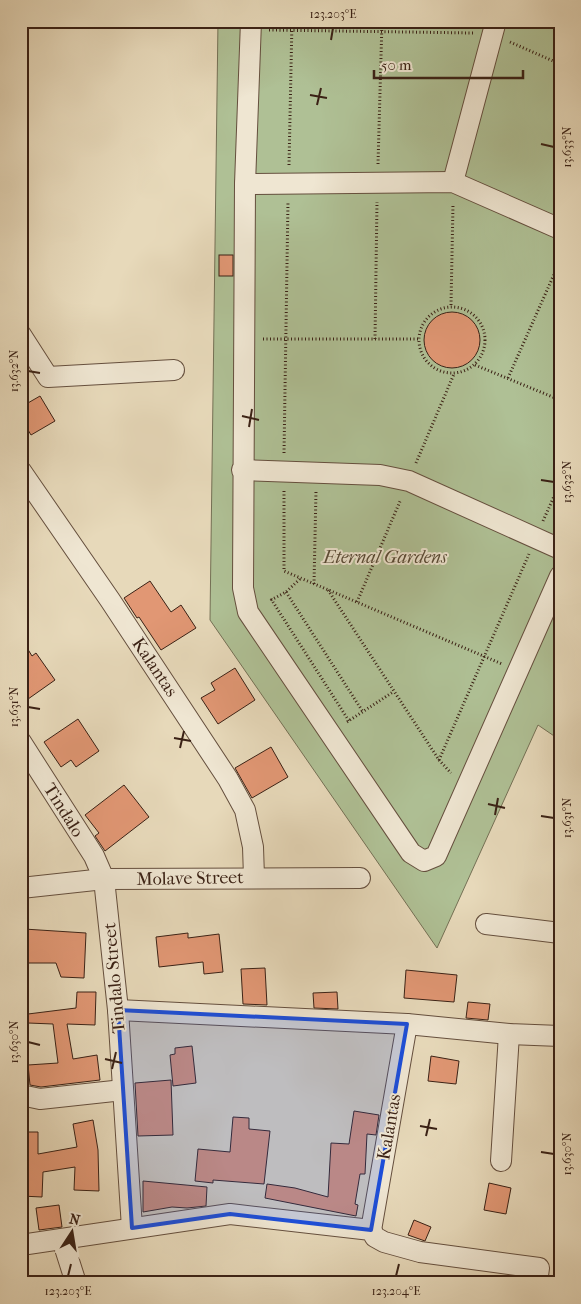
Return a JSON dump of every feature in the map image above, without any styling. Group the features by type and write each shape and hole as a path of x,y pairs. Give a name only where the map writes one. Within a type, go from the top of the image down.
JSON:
{"street":[{"path":"251,26 245,184 242,588 248,612 411,853 424,861 436,856 516,670 560,576"},
{"path":"453,182 494,27"},
{"path":"245,184 453,182 560,229"},
{"path":"21,335 48,377 174,370"},
{"path":"242,470 380,474 409,481 560,549"},
{"name":"Kalantas","path":"21,471 110,600 228,780 244,810 253,848 254,877"},
{"name":"Tindalo","path":"21,742 94,856 104,879"},
{"name":"Molave Street","path":"21,888 104,879 360,878"},
{"name":"Tindalo Street","path":"104,879 118,1010 132,1228"},
{"path":"486,924 560,933"},
{"path":"118,1010 407,1024 509,1034 560,1036"},
{"name":"Kalantas","path":"371,1230 407,1024"},
{"path":"502,1161 509,1034"},
{"path":"21,1095 40,1099 123,1090"},
{"path":"21,1245 230,1214 371,1230 375,1237 384,1242 420,1252 539,1268 537,1283"},
{"path":"62,1239 76,1283"}],"path":[{"path":"292,21 288,183 288,339 284,472 284,571 516,670"},
{"path":"251,26 292,30 494,27 560,64"},
{"path":"451,306 453,182"},
{"path":"508,378 560,261"},
{"path":"451,306 471,311 484,327 486,347 475,365 465,371 454,374 436,370 423,357 418,339 422,323 428,316 435,310 451,306"},
{"path":"245,339 418,339"},
{"path":"475,365 560,400"},
{"path":"314,584 317,472"},
{"path":"439,760 560,483"},
{"path":"248,612 286,592 301,578"},
{"path":"327,589 439,760 466,788"},
{"path":"286,592 363,712"},
{"path":"271,599 349,721"},
{"path":"330,733 394,692"}],"highlighted area":[{"path":"118,1010 407,1024 371,1230 230,1214 132,1228"}],"green space":[{"name":"Eternal Gardens","path":"218,21 560,21 560,740 538,725 437,948 210,620"}],"building":[{"path":"219,255 233,255 233,276 219,276"},
{"path":"446,312 458,312 472,320 480,334 478,351 472,360 458,368 446,368 436,363 429,356 424,346 424,334 429,324 436,317"},
{"path":"40,396 55,421 31,435 21,418 21,407"},
{"path":"150,581 171,612 181,605 196,628 161,650 124,598"},
{"path":"21,638 32,656 36,653 55,680 21,704"},
{"path":"235,668 255,700 218,724 201,698 215,690 211,683"},
{"path":"78,719 99,751 76,767 71,760 61,767 44,742"},
{"path":"271,747 288,777 252,798 235,768"},
{"path":"124,785 149,817 105,851 95,836 99,833 85,815"},
{"path":"24,929 86,933 84,978 61,977 56,963 24,963"},
{"path":"188,933 188,938 219,934 223,972 204,974 203,962 159,967 156,937"},
{"path":"265,968 267,1005 243,1004 241,969"},
{"path":"406,970 457,975 454,1002 404,998"},
{"path":"77,992 96,992 95,1025 67,1024 73,1059 97,1055 100,1080 41,1087 30,1085 28,1065 58,1063 53,1024 28,1023 28,1014 76,1008"},
{"path":"337,992 338,1009 314,1008 313,993"},
{"path":"468,1002 490,1004 488,1020 466,1018"},
{"path":"192,1046 196,1083 173,1086 170,1055 175,1054 175,1048"},
{"path":"431,1056 459,1061 456,1084 428,1081"},
{"path":"171,1080 173,1135 138,1136 135,1083"},
{"path":"354,1111 379,1115 376,1135 367,1134 365,1174 360,1174 355,1204 358,1205 356,1216 265,1198 267,1184 295,1188 328,1197 331,1143 349,1144"},
{"path":"233,1117 249,1118 249,1129 270,1131 264,1184 213,1180 213,1183 195,1181 198,1149 230,1152"},
{"path":"93,1120 98,1150 99,1191 74,1190 75,1167 43,1172 42,1197 21,1196 21,1132 38,1132 38,1154 77,1147 73,1124"},
{"path":"143,1181 207,1187 206,1206 172,1207 143,1212"},
{"path":"489,1183 511,1188 506,1214 484,1210"},
{"path":"59,1205 62,1227 39,1230 36,1208"},
{"path":"414,1220 431,1227 425,1241 408,1235"}]}
